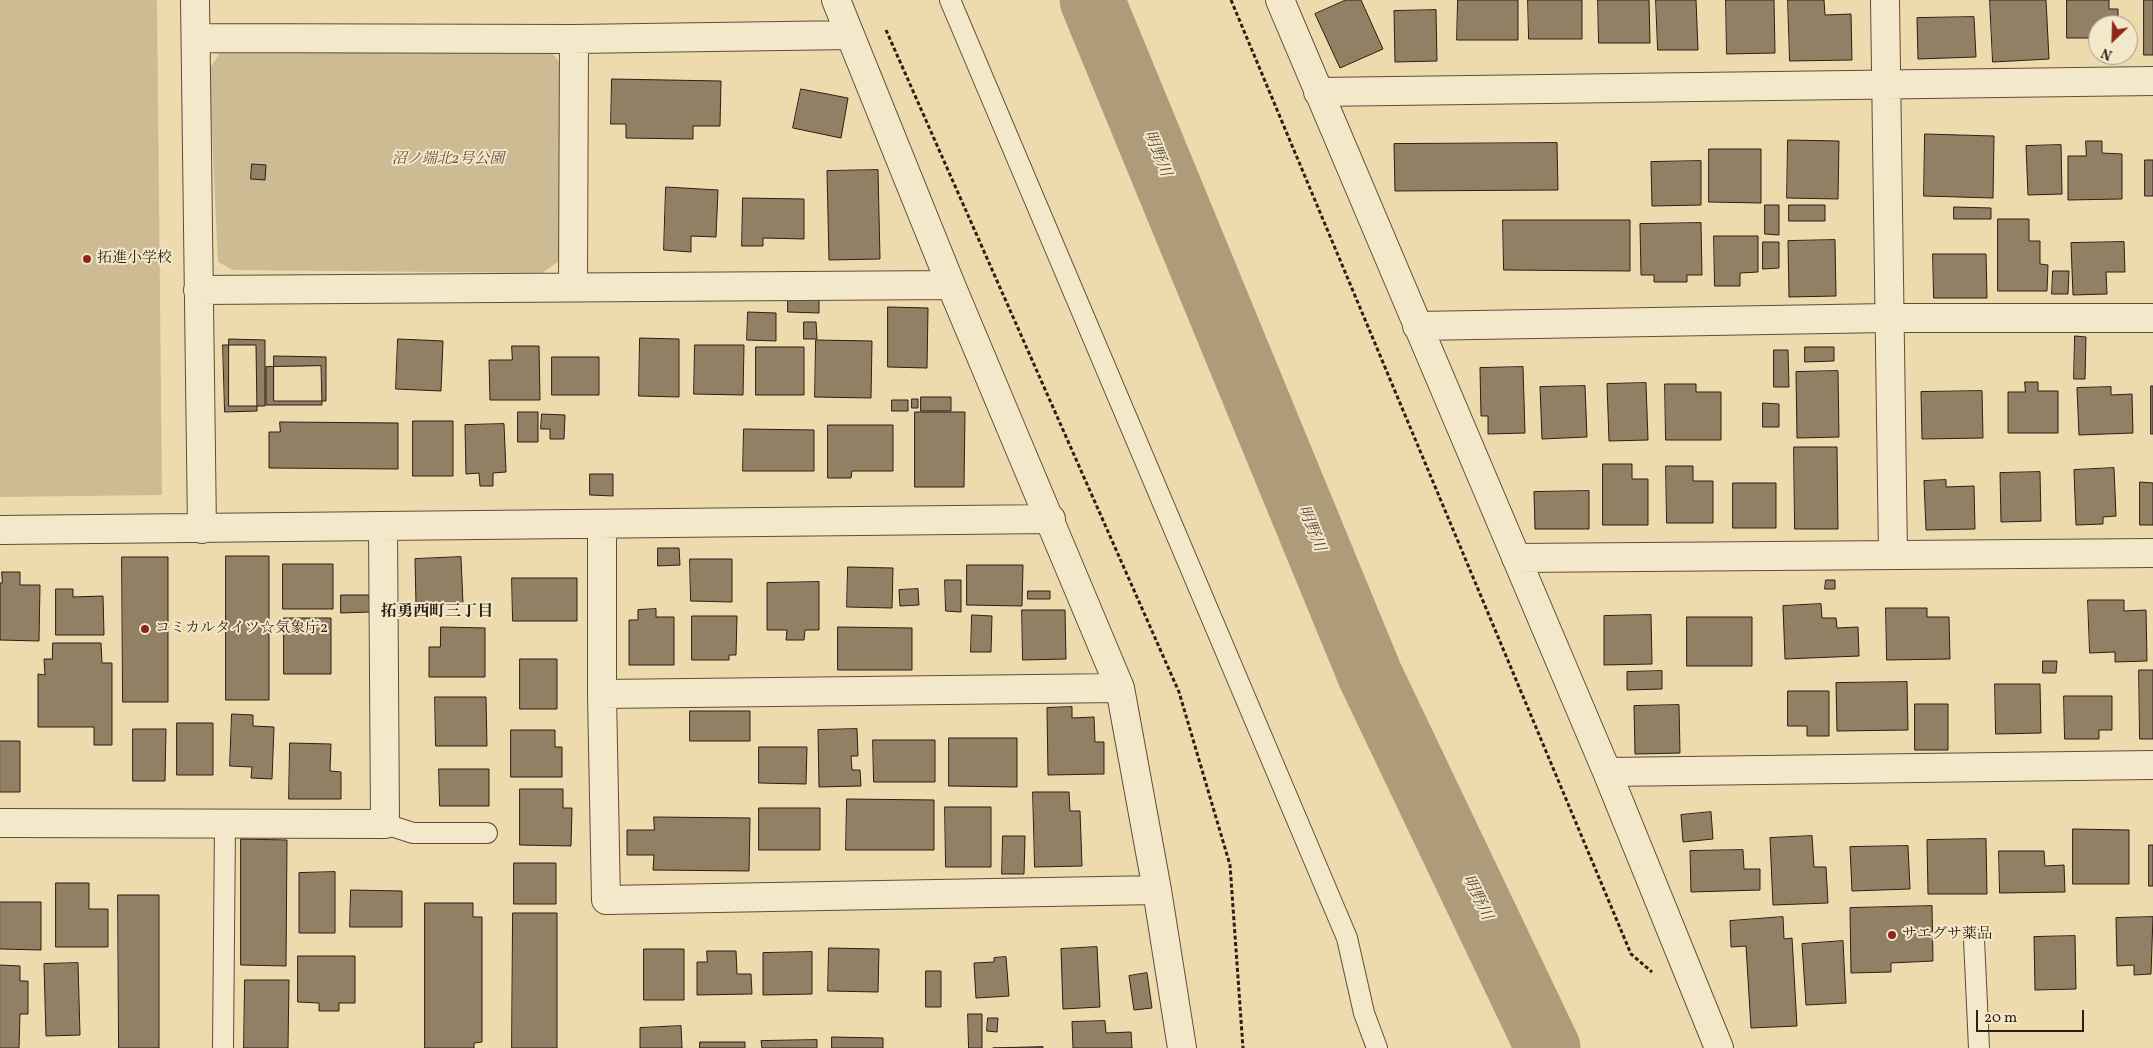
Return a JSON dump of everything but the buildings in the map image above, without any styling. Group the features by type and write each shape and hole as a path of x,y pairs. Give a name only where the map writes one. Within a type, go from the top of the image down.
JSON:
{"street":[{"path":"195,0 202,529"},
{"path":"836,0 951,285 1051,519 1120,688 1157,890 1182,1048"},
{"path":"1280,0 1607,772 1720,1048"},
{"path":"1885,0 1892,555"},
{"path":"196,38 574,39 850,35"},
{"path":"573,287 574,39"},
{"path":"1318,92 1886,83 2153,81"},
{"path":"198,290 951,285"},
{"path":"1417,326 1888,318 2153,318"},
{"path":"0,530 1051,519"},
{"path":"602,524 602,694 606,900 1157,890"},
{"path":"0,823 385,824 384,527"},
{"path":"1516,558 2153,552"},
{"path":"602,694 1120,688"},
{"path":"1607,772 2153,765"}],"lane":[{"path":"950,0 1347,938 1364,1013 1377,1048"},
{"path":"223,1048 225,824"},
{"path":"385,824 413,834 487,833"},
{"path":"1974,939 1978,1048"}],"path":[{"path":"1231,0 1631,954 1654,973"},
{"path":"885,27 1179,692 1230,864 1243,1048"}],"green space":[{"name":"拓進小学校","path":"0,0 157,0 162,495 0,497"},
{"name":"沼ノ端北2号公園","path":"549,49 559,62 559,261 542,273 233,270 218,262 209,70 221,51"}],"waterway":[{"name":"明野川","path":"1092,0 1370,675 1548,1048"}],"place":[{"name":"拓進小学校","path":"87,259"},
{"name":"コミカルタイツ☆気象庁2","path":"145,629"},
{"name":"サエグサ薬品","path":"1892,935"}],"district":[{"name":"拓勇西町三丁目","path":"437,613"}]}
